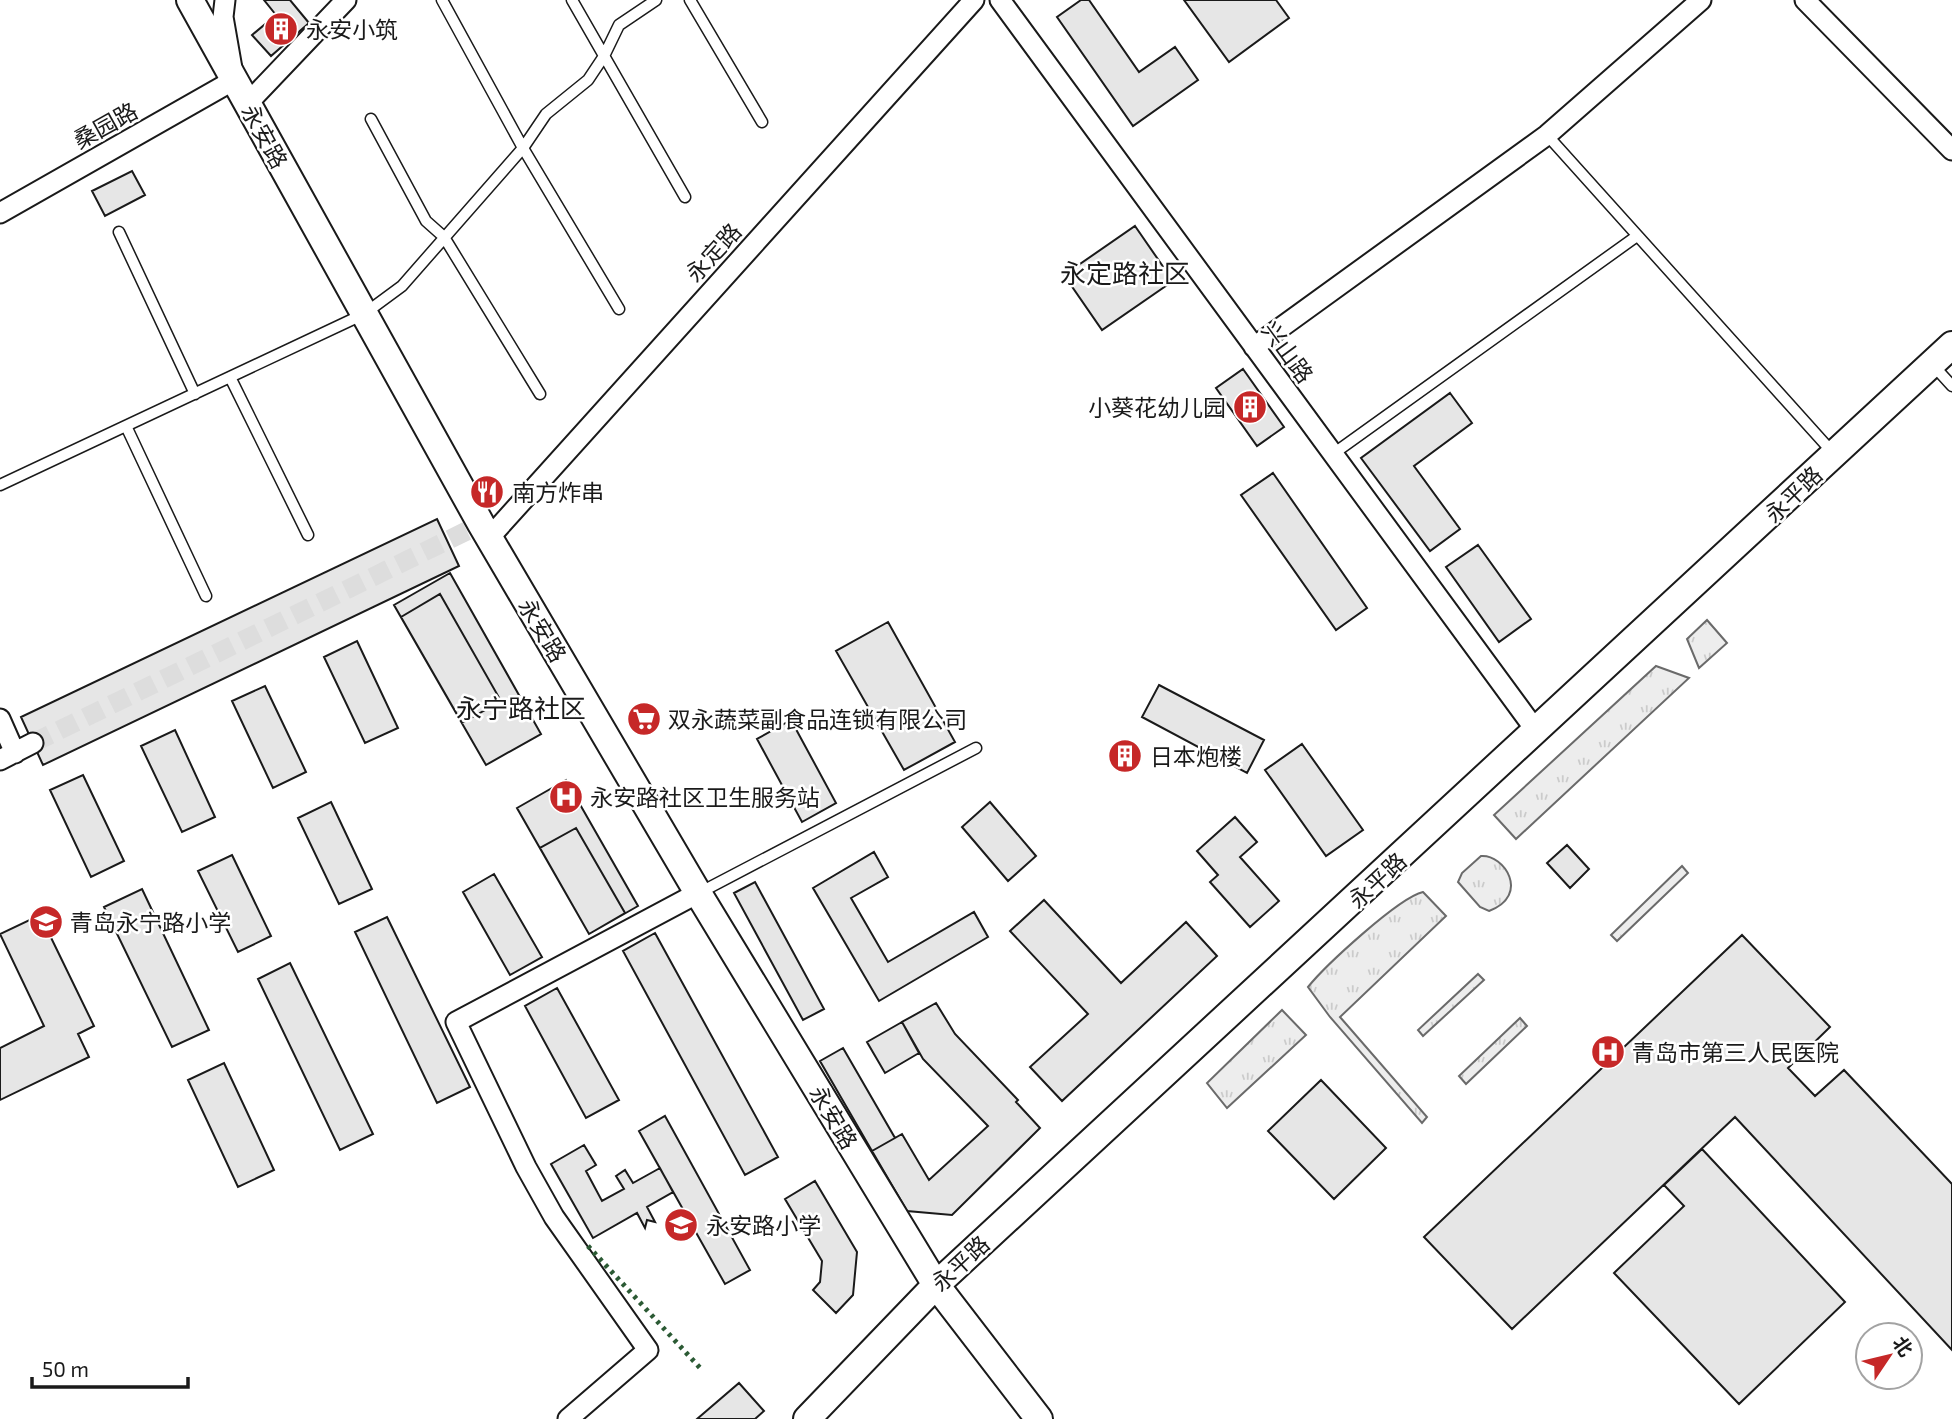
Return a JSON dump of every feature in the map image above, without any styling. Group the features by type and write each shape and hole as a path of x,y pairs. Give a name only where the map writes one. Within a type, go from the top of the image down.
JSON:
{"street":[{"name":"永安路","path":"190,0 489,538 698,893 936,1285 1039,1419"},
{"path":"225,0 223,17 234,80"},
{"path":"247,104 346,0"},
{"name":"永定路","path":"489,538 974,0"},
{"name":"兴山路","path":"1000,0 1537,732"},
{"path":"1254,347 1547,135 1701,0"},
{"path":"1805,0 1952,150"},
{"name":"桑园路","path":"0,212 234,80"},
{"name":"永平路","path":"807,1419 936,1285 1537,732 1952,345"},
{"path":"0,719 7,756 33,743"},
{"path":"568,1419 648,1350 554,1217 526,1167 456,1022 698,893"}],"lane":[{"path":"442,0 523,148 619,309"},
{"path":"572,0 685,197"},
{"path":"0,485 364,314 402,286 523,148 546,114 587,80 604,56 619,25 656,0"},
{"path":"690,0 762,122"},
{"path":"371,119 426,221 444,237 540,394"},
{"path":"1547,135 1834,454"},
{"path":"119,232 195,394"},
{"path":"1333,454 1637,236"},
{"path":"1932,364 1952,386"},
{"path":"230,377 309,535"},
{"path":"126,426 206,596"},
{"path":"698,893 976,748"}],"green space":[{"path":"1707,620 1727,643 1699,668 1687,639"},
{"path":"1656,666 1689,678 1516,839 1494,815"},
{"path":"1481,856 1490,857 1505,868 1511,886 1509,895 1502,904 1489,911 1480,907 1458,882 1462,873"},
{"path":"1682,866 1688,873 1617,941 1611,935"},
{"path":"1423,892 1446,916 1340,1017 1427,1117 1422,1123 1330,1017 1308,987 1345,949 1380,919"},
{"path":"1478,974 1484,980 1423,1036 1418,1030"},
{"path":"1282,1010 1306,1035 1227,1108 1207,1083"},
{"path":"1520,1018 1527,1026 1466,1084 1459,1076"}],"building":[{"name":"永安小筑","path":"264,0 290,0 309,23 271,56 252,35 276,15"},
{"path":"1081,0 1089,0 1139,72 1175,47 1198,80 1133,126 1057,17"},
{"path":"1184,0 1276,0 1289,18 1229,62"},
{"path":"132,171 145,195 105,216 92,191"},
{"path":"1135,226 1173,281 1102,330 1064,275"},
{"name":"小葵花幼儿园","path":"1243,369 1284,427 1257,446 1216,388"},
{"path":"1450,393 1472,423 1414,466 1460,529 1430,551 1361,458"},
{"path":"1273,473 1367,608 1336,630 1241,495"},
{"path":"437,519 459,566 43,765 21,717"},
{"path":"1478,545 1531,619 1499,642 1446,567"},
{"path":"450,573 541,734 486,765 394,605"},
{"path":"440,594 501,701 462,723 401,617"},
{"path":"888,622 955,742 904,770 836,651"},
{"path":"357,641 398,728 365,743 324,657"},
{"path":"1159,685 1264,740 1247,773 1142,717"},
{"path":"265,686 306,772 273,788 232,701"},
{"path":"791,720 836,803 802,822 757,739"},
{"path":"175,730 215,817 182,832 141,746"},
{"name":"日本炮楼","path":"1125,742 1135,746 1139,756 1135,766 1125,770 1115,766 1111,756 1115,746"},
{"path":"1302,744 1363,830 1326,856 1265,770"},
{"path":"83,775 124,861 91,877 50,790"},
{"path":"566,780 638,906 589,934 517,808"},
{"path":"331,802 372,889 339,904 298,818"},
{"path":"990,802 1036,856 1008,881 962,827"},
{"path":"1235,817 1257,842 1240,857 1279,901 1250,927 1210,882 1218,875 1197,851"},
{"path":"576,828 625,913 589,934 540,848"},
{"path":"1567,845 1589,869 1570,888 1547,863"},
{"path":"874,852 888,877 851,898 888,962 974,912 988,937 879,1001 813,888"},
{"path":"232,855 271,936 238,952 198,871"},
{"path":"494,874 542,957 510,975 463,892"},
{"path":"755,882 824,1009 803,1020 734,893"},
{"path":"142,889 209,1030 172,1047 104,907"},
{"path":"1044,900 1121,983 1186,922 1217,956 1062,1101 1030,1067 1088,1014 1010,931"},
{"path":"40,915 94,1026 78,1034 89,1057 0,1100 0,1048 44,1026 0,934"},
{"path":"387,917 470,1087 437,1103 355,932"},
{"path":"655,933 778,1157 745,1175 623,951"},
{"path":"1742,935 1830,1027 1788,1068 1815,1096 1844,1070 1952,1184 1952,1350 1735,1117 1512,1329 1424,1237"},
{"path":"290,963 373,1134 340,1150 258,979"},
{"path":"557,988 619,1100 586,1118 525,1006"},
{"path":"936,1003 955,1034 1018,1100 1016,1102 1040,1128 952,1215 907,1211 872,1151 902,1134 929,1180 988,1126 923,1059 902,1022"},
{"path":"902,1022 919,1053 885,1073 867,1042"},
{"path":"843,1048 895,1138 872,1151 820,1061"},
{"path":"224,1063 274,1170 238,1187 188,1080"},
{"path":"1321,1080 1386,1148 1334,1199 1268,1131"},
{"path":"665,1116 750,1270 725,1284 639,1131"},
{"path":"584,1145 596,1165 586,1171 602,1201 624,1189 616,1176 625,1170 633,1183 660,1168 673,1192 647,1207 655,1222 647,1220 645,1228 637,1213 593,1238 551,1164"},
{"path":"1702,1149 1845,1302 1739,1404 1614,1273 1684,1206 1664,1185"},
{"path":"815,1181 857,1252 853,1295 836,1313 813,1290 820,1282 822,1261 785,1199"},
{"path":"739,1383 764,1411 755,1419 697,1419"}],"tunnel":[{"path":"33,743 481,524"}],"hedge":[{"path":"588,1246 702,1370"}],"place":[{"name":"永安小筑","path":"281,29"},
{"name":"小葵花幼儿园","path":"1250,407"},
{"name":"南方炸串","path":"487,492"},
{"name":"双永蔬菜副食品连锁有限公司","path":"644,719"},
{"name":"日本炮楼","path":"1125,756"},
{"name":"永安路社区卫生服务站","path":"566,797"},
{"name":"青岛永宁路小学","path":"46,922"},
{"name":"青岛市第三人民医院","path":"1608,1052"},
{"name":"永安路小学","path":"681,1225"}],"district":[{"name":"永定路社区","path":"1125,272"},
{"name":"永宁路社区","path":"521,707"}]}
